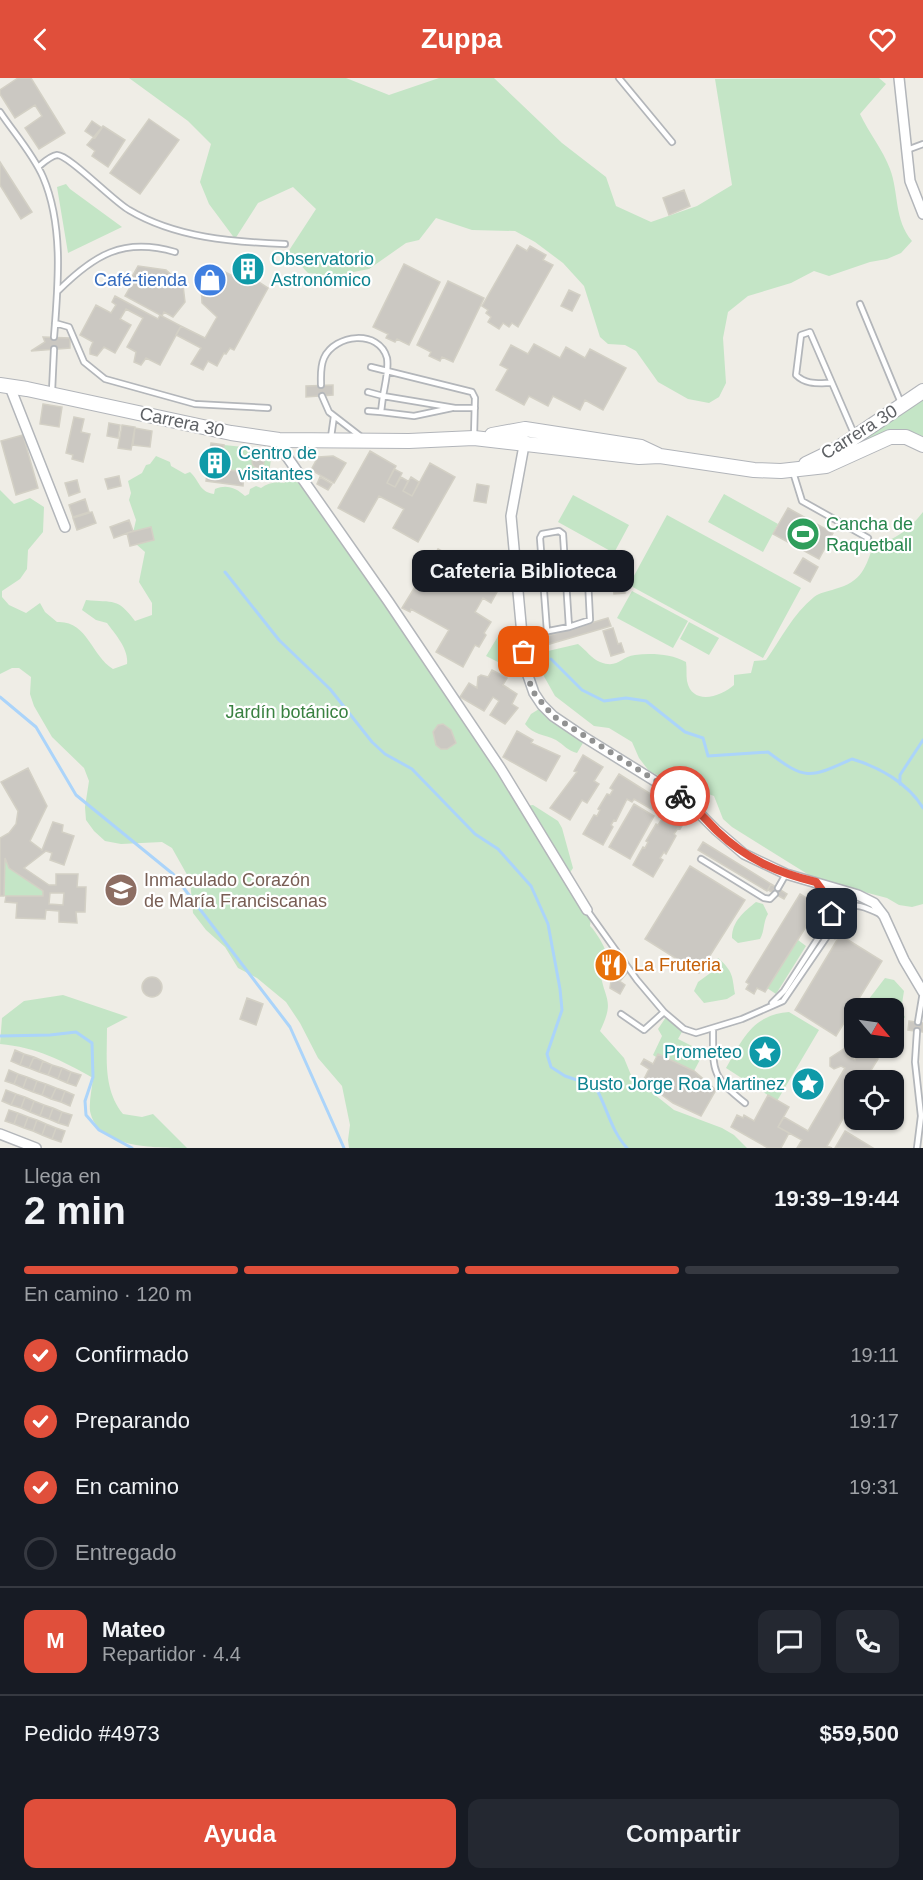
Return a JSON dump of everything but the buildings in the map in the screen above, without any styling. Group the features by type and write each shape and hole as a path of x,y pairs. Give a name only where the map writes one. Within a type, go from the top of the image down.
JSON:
{"street":[{"path":"899,78 910,181 923,214"},
{"path":"5,386 65,527"},
{"name":"Carrera 30","path":"5,386 231,433 279,440 366,441 525,436 639,457 660,456 754,471 826,466 890,436 906,437 923,445"},
{"name":"Carrera 30","path":"792,469 827,455 923,391"},
{"path":"525,436 511,516 522,636 529,681 542,705 553,716 687,801 744,854 786,874 866,898 884,916 904,960 923,992"},
{"path":"282,451 388,601 501,769 587,910"},
{"path":"0,1134 36,1148"}],"lane":[{"path":"619,78 672,142"},
{"path":"0,112 38,167 48,192 52,211 58,291 54,337"},
{"path":"907,150 923,144"},
{"path":"38,167 56,155 61,155 72,161 116,202 144,218 210,238 236,242 285,244"},
{"path":"58,291 89,262 118,249 146,246 175,252"},
{"path":"860,304 903,405"},
{"path":"56,322 69,327 84,362 105,379 195,404 268,408"},
{"path":"832,382 808,383 796,375 801,335 810,332 832,382 855,437"},
{"path":"321,385 320,372 326,354 334,345 348,338 363,338 377,345 385,354 387,370 381,412"},
{"path":"51,394 54,349"},
{"path":"370,367 468,390 474,395 474,438"},
{"path":"368,392 455,408 475,408"},
{"path":"322,396 324,405 334,416 366,441"},
{"path":"368,411 414,416 455,408"},
{"path":"330,441 334,416"},
{"path":"792,469 802,501 867,538"},
{"path":"547,631 540,538 542,534 559,531 563,534 569,627"},
{"path":"522,636 569,627 586,622 591,617 587,560"},
{"path":"701,859 764,898 770,899 775,894"},
{"path":"778,888 786,874"},
{"path":"816,882 833,905 828,921"},
{"path":"834,925 844,910 855,905 866,907 884,916"},
{"path":"587,910 623,961 664,1012 692,1033 713,1029 783,1001 788,997 828,935"},
{"path":"770,1005 784,991 822,932"},
{"path":"918,1022 923,992"},
{"path":"621,1014 644,1030 664,1012"},
{"path":"713,1029 713,1065 716,1075 745,1103"},
{"path":"917,1031 915,1062 921,1116 917,1148"}],"green space":[{"path":"129,78 346,78 389,95 439,78 494,78 562,143 606,177 616,206 651,222 697,206 732,185 715,79 879,78 886,84 860,114 890,169 902,224 912,241 901,253 887,259 870,262 829,276 814,271 791,283 748,296 728,312 723,338 726,383 719,397 709,403 688,399 658,382 636,351 625,345 608,344 600,337 584,286 563,263 535,242 515,231 472,230 436,218 419,240 406,243 369,269 333,276 308,273 288,252 316,209 293,187 258,203 235,239 209,204 200,182 211,144 188,121"},
{"path":"66,184 122,227 68,253 57,187"},
{"path":"923,391 923,445 906,437 813,461"},
{"path":"224,445 272,450 269,475 221,469"},
{"name":"Jardín botánico","path":"156,456 170,462 171,466 185,474 190,472 202,489 214,494 215,489 227,487 245,496 249,494 250,489 256,486 261,488 289,480 306,485 525,806 533,805 558,821 562,828 573,868 567,877 591,918 590,926 606,951 600,969 608,1006 600,1031 624,1058 631,1075 640,1083 674,1110 722,1128 734,1135 747,1148 349,1148 350,1125 342,1086 318,1058 286,1002 257,978 238,968 225,947 206,930 193,913 190,880 172,848 162,842 121,844 105,841 94,831 86,820 85,807 89,781 84,768 52,737 34,706 30,694 31,677 19,668 12,668 0,674 0,490 14,504 30,498 44,507 43,532 28,550 27,569 20,579 2,591 2,597 9,605 26,613 40,603 45,612 57,622 67,623 82,632 113,669 127,664 124,647 107,623 96,620 82,610 86,600 103,601 124,608 135,621 152,615 152,603 139,582 145,552 136,544 133,533 136,520 129,500 131,493 128,481 142,473 146,465 150,464"},
{"path":"724,494 778,524 763,552 708,522"},
{"path":"573,495 629,525 614,553 558,522"},
{"path":"923,512 923,904 912,907 899,905 887,898 809,875 732,827 723,819 714,796 649,771 639,758 632,742 609,728 594,726 555,696 541,671 542,661 548,651 578,644 595,659 606,664 641,654 661,655 686,662 687,681 695,694 715,696 734,685 734,675 751,673 754,661 766,660 794,619 814,597 844,586 857,578 865,566 874,543 888,541 895,537 908,528"},
{"path":"667,515 801,588 763,658 629,585"},
{"path":"632,591 688,621 673,648 617,618"},
{"path":"689,622 719,638 709,655 680,639"},
{"path":"500,633 512,636 512,663 504,665 486,656"},
{"path":"539,709 583,743 577,753 556,740 539,734 525,724 531,714"},
{"path":"5,858 9,868 43,891 43,896 4,896"},
{"path":"756,902 763,904 768,914 762,936 760,939 738,943 732,938 734,927 747,909"},
{"path":"798,940 806,946 776,994 767,988"},
{"path":"718,958 730,971 735,994 727,999 704,1003 694,991 698,982 709,974"},
{"path":"885,978 894,980 904,991 903,998 870,998"},
{"path":"63,995 128,1017 107,1028 107,1073 112,1094 123,1114 142,1117 153,1114 187,1148 144,1146 115,1139 103,1132 95,1123 90,1111 93,1078 49,1056 26,1048 0,1044 2,1018 24,1001"},
{"path":"789,1012 819,1030 777,1101 726,1068 744,1038 757,1023 776,1014"},
{"path":"666,1017 683,1030 678,1039 704,1052 694,1071 658,1055 656,1057 653,1055 662,1036 658,1029"}],"waterway":[{"path":"225,572 279,640 330,689 372,742 385,754 412,769 475,834 498,849 531,886 548,924 560,989 562,1010 547,1054 551,1067 565,1076 595,1086 617,1134 627,1148"},
{"path":"551,659 582,690 604,701 626,698 646,701 685,732 703,738 708,756 768,752 791,768 808,774 826,770 852,759 892,777 909,791 923,808"},
{"path":"0,697 36,727 76,795 173,874 290,1027 344,1148"},
{"path":"900,784 900,775 923,740"},
{"path":"0,1036 76,1032 92,1043 93,1077 85,1101 86,1115 99,1130 132,1148"}],"way so far":[{"path":"524,652 525,667 534,693 553,716 680,796"}],"place":[{"name":"Observatorio Astronómico","path":"248,269"},
{"name":"Café-tienda","path":"210,280"},
{"name":"Centro de visitantes","path":"215,463"},
{"name":"Cancha de Raquetball","path":"803,534"},
{"name":"Cafeteria Biblioteca","path":"524,652"},
{"name":"Inmaculado Corazón de María Franciscanas","path":"121,890"},
{"name":"La Fruteria","path":"611,965"},
{"name":"Prometeo","path":"765,1052"},
{"name":"Busto Jorge Roa Martinez","path":"808,1084"}],"route":[{"path":"680,796 699,810 716,830 744,854 786,874 816,882 831,901 832,914"}]}
